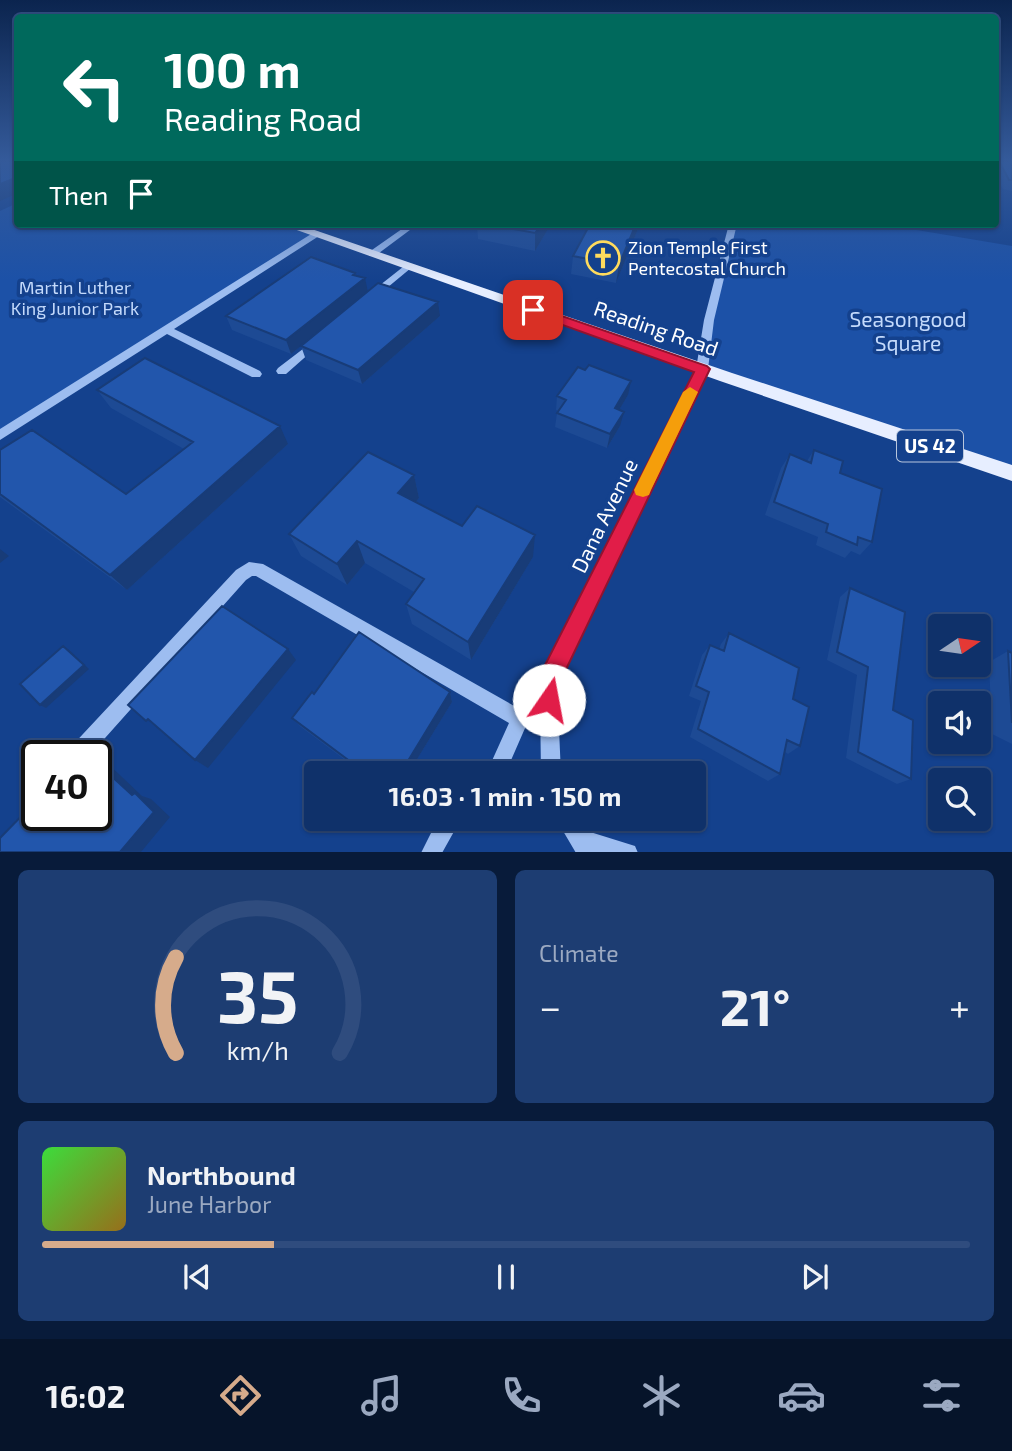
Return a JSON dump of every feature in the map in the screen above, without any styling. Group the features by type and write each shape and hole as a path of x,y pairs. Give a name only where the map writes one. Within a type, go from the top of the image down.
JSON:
{"main road":[{"name":"Reading Road","path":"298,228 1012,474"}],"street":[{"path":"372,254 408,228"},
{"name":"Dana Avenue","path":"501,761 530,697 548,683 702,369 709,320 732,228"},
{"path":"0,435 316,234"},
{"path":"362,305 408,267"},
{"path":"282,371 322,338"},
{"path":"91,740 249,569 258,569 520,719"},
{"name":"Dana Avenue","path":"548,683 551,761"},
{"path":"431,852 442,831"},
{"path":"574,831 583,846 628,852"}],"lane":[{"path":"166,329 256,373"}],"green space":[{"name":"Martin Luther King Junior Park","path":"14,204 14,228 298,228 316,234 0,435 0,211"},
{"name":"Seasongood Square","path":"732,228 905,228 1012,246 1012,474 702,369"}],"building":[{"path":"508,228 539,228 535,233"},
{"path":"588,228 634,228 619,265 573,256"},
{"path":"311,257 365,278 286,340 226,316"},
{"path":"378,283 438,302 358,370 301,346"},
{"path":"145,358 280,426 110,575 0,494 0,450 32,430 126,494 193,442 97,390"},
{"path":"589,365 631,381 615,408 624,412 610,434 557,413 566,400 557,396 578,367 585,370"},
{"path":"814,450 843,461 840,473 882,489 872,542 858,537 857,545 826,532 828,524 774,502 790,454 811,463"},
{"path":"368,452 414,475 398,493 462,526 477,506 535,535 468,642 406,604 424,579 357,541 337,564 289,534"},
{"path":"850,588 905,612 893,710 913,720 911,779 858,752 868,667 837,652"},
{"path":"222,606 288,649 195,760 128,705"},
{"path":"359,632 450,692 408,761 350,761 292,718 312,692 314,694"},
{"path":"729,633 799,668 793,699 809,707 800,746 787,740 780,774 698,729 709,692 696,686 710,645 724,651"},
{"path":"63,646 84,665 40,705 20,684"},
{"path":"1008,651 1012,653 1012,723"},
{"path":"112,777 132,795 135,793 154,812 120,852 0,852 0,838 21,816 21,831 112,831"}],"slow traffic":[{"path":"643,490 690,392"}],"place":[{"name":"Zion Temple First Pentecostal Church","path":"603,258"}],"route":[{"path":"533,310 702,369 548,683 549,700"}]}
